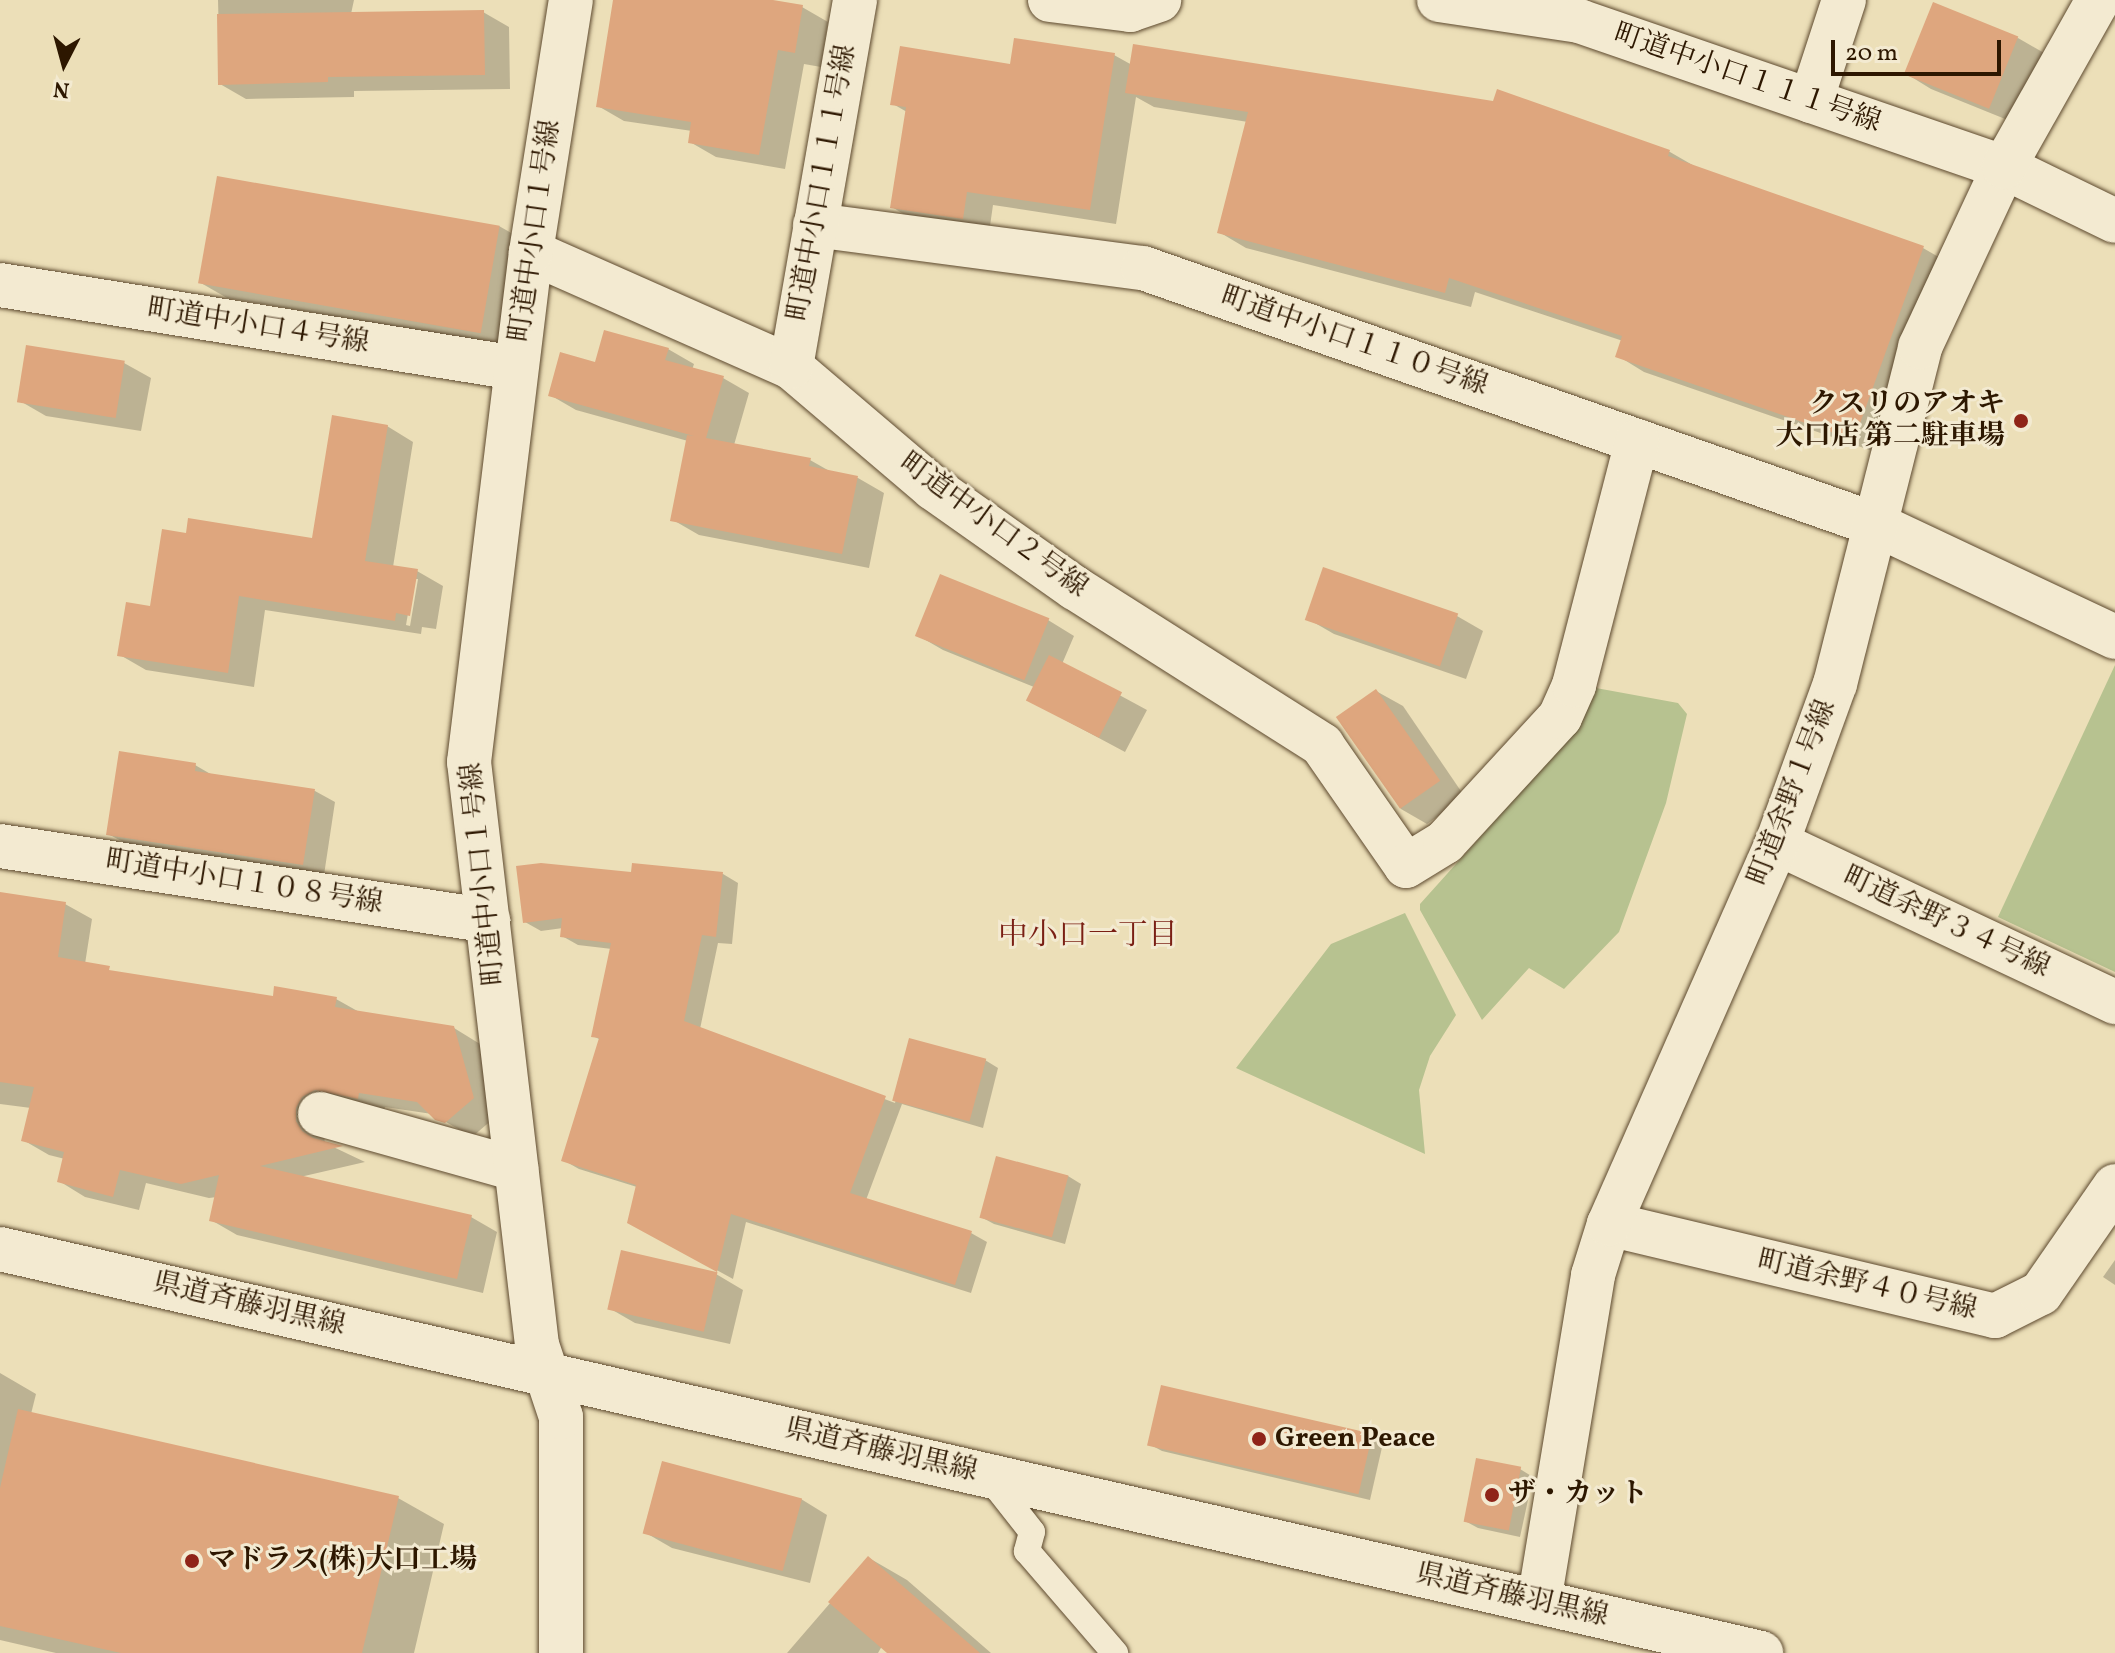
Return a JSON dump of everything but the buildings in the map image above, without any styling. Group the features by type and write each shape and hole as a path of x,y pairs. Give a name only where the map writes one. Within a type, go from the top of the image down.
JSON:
{"street":[{"name":"町道中小口１号線","path":"561,1653 561,1417 537,1345 469,762 531,252 571,0"},
{"name":"町道中小口１１１号線","path":"791,367 855,0"},
{"path":"1050,0 1130,10 1159,0"},
{"name":"町道中小口１１１号線","path":"1439,0 1579,21 2004,167 2115,221"},
{"path":"1811,101 1844,0"},
{"name":"町道余野１号線","path":"1539,1602 1593,1275 1609,1224 1777,843 1835,684 1920,347 2004,167 2098,0"},
{"name":"町道中小口１１０号線","path":"815,225 1143,268 1877,525 2115,637"},
{"name":"町道中小口２号線","path":"531,252 791,367 946,497 1075,588 1322,745 1406,866 1445,842 1560,717 1583,654 1637,441"},
{"name":"町道中小口４号線","path":"0,285 516,368"},
{"name":"町道余野３４号線","path":"1777,843 2115,1002"},
{"name":"町道中小口１０８号線","path":"0,846 488,921"},
{"path":"320,1114 516,1169"},
{"name":"町道余野４０号線","path":"1609,1224 1995,1316 2041,1293 2115,1186"},
{"name":"県道斉藤羽黒線","path":"0,1249 1761,1653"}],"lane":[{"path":"988,1476 1032,1532 1027,1551 1115,1653"}],"green space":[{"path":"2115,665 2115,972 1998,917"},
{"path":"1596,688 1678,703 1687,714 1666,803 1619,932 1564,989 1529,968 1482,1020 1420,910 1420,904 1580,726"},
{"path":"1405,913 1456,1015 1430,1056 1419,1090 1425,1154 1236,1068 1331,944"}],"place":[{"name":"クスリのアオキ 大口店 第二駐車場","path":"2021,421"},
{"name":"Green Peace","path":"1259,1439"},
{"name":"ザ・カット","path":"1492,1495"},
{"name":"マドラス(株)大口工場","path":"192,1561"}],"district":[{"name":"中小口一丁目","path":"1088,936"}]}
